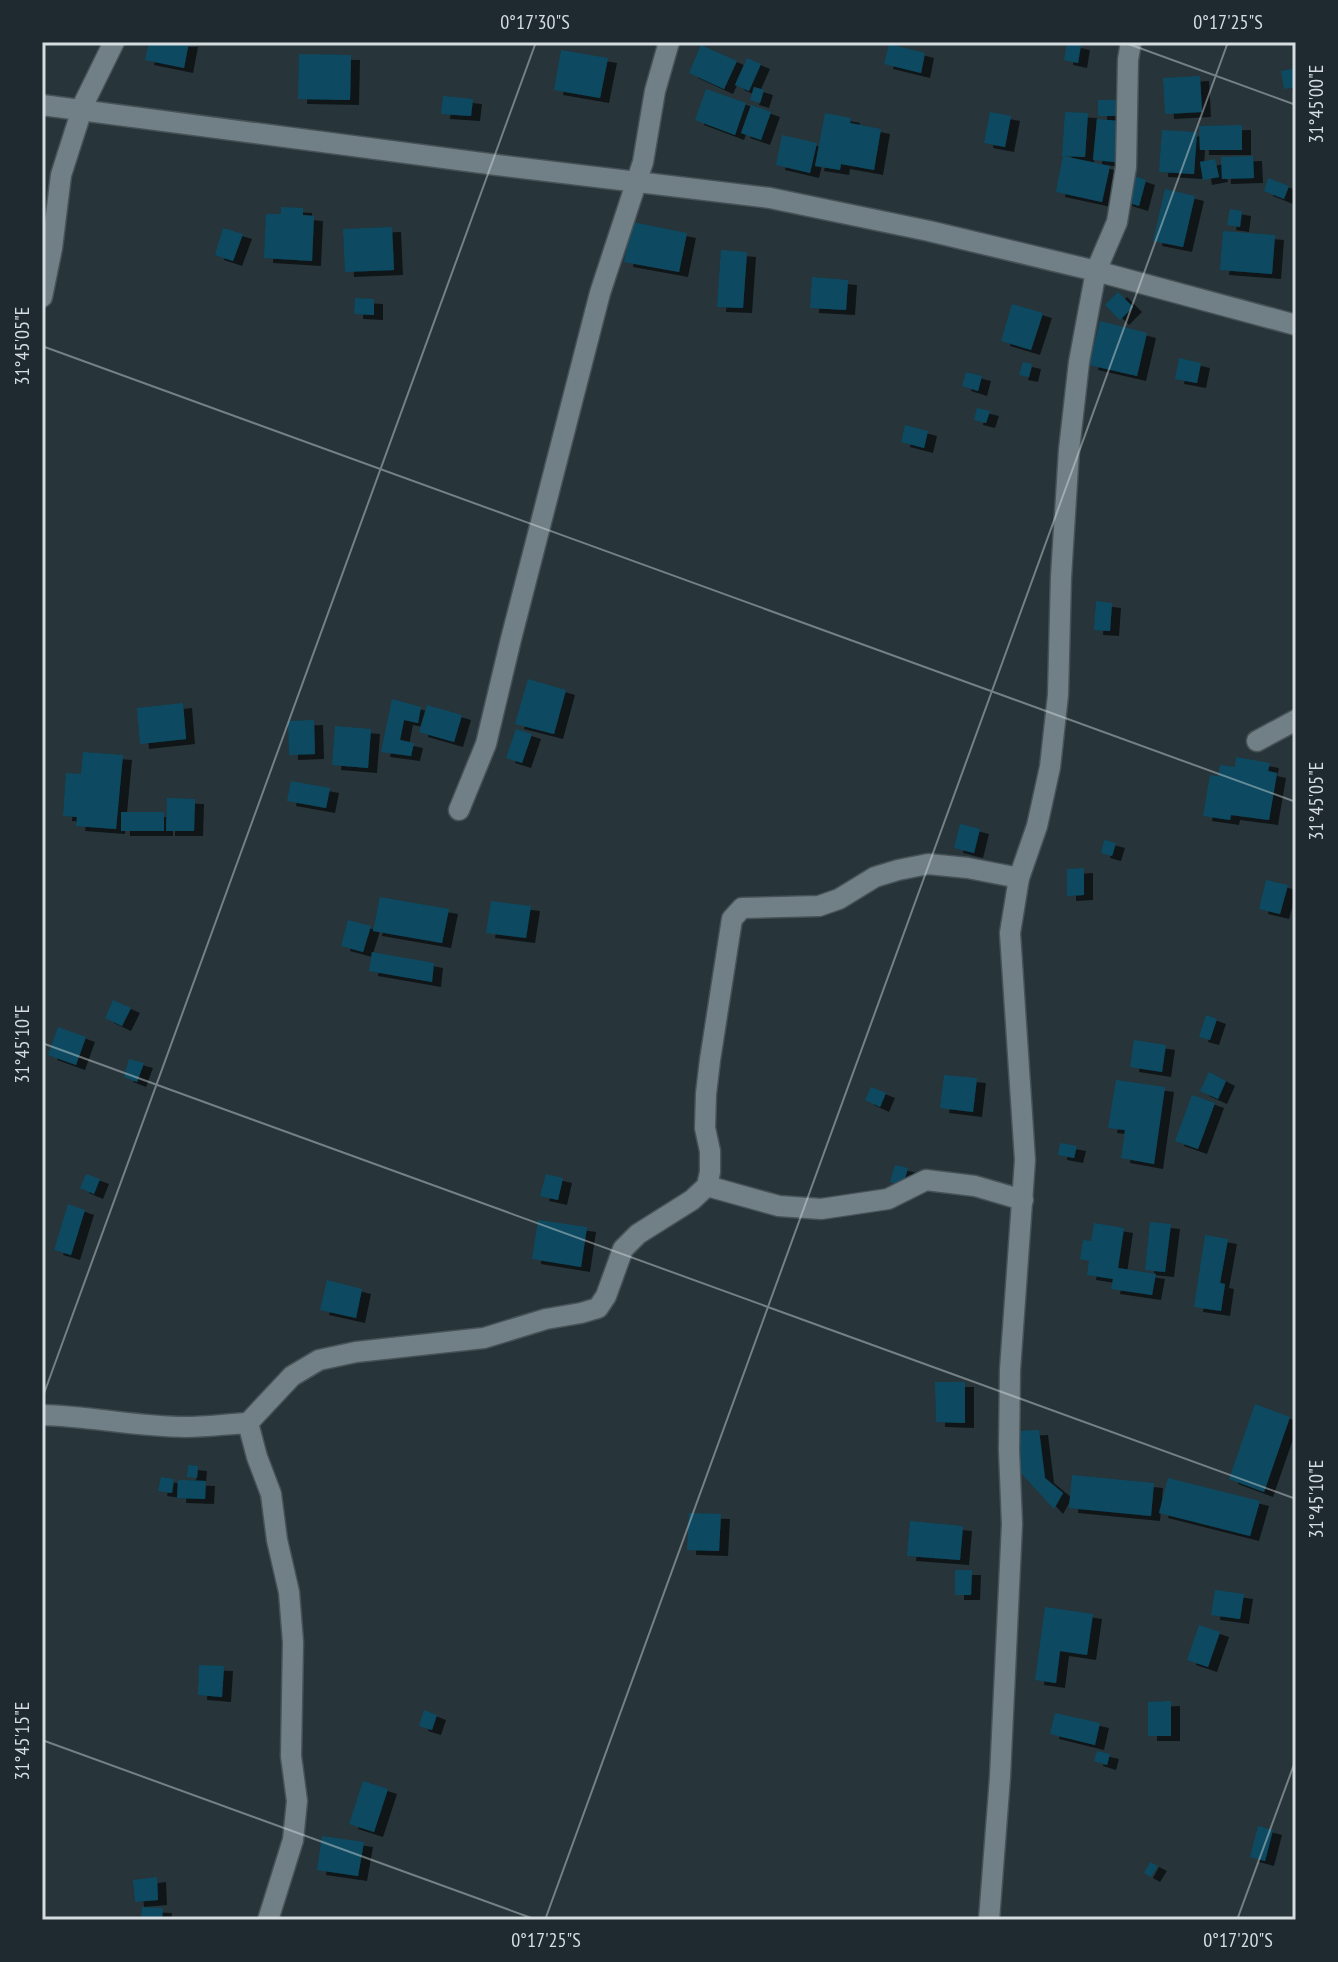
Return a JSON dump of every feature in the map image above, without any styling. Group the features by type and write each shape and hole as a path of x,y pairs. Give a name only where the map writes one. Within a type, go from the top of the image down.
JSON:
{"street":[{"path":"42,297 61,175 82,110 114,42"},
{"path":"459,810 486,744 600,293 643,162 655,91 669,42"},
{"path":"989,1920 1000,1777 1012,1524 1010,1370 1025,1160 1010,933 1019,878 1037,826 1050,767 1058,695 1069,450 1079,362 1096,271 1117,222 1126,167 1131,42"},
{"path":"42,105 770,198 929,231 1096,271 1296,325"},
{"path":"1257,741 1296,720"},
{"path":"42,1415 185,1427 248,1423 292,1376 319,1360 356,1352 484,1338 546,1319 598,1308 606,1296 623,1249 638,1234 692,1200 707,1186 710,1151 705,1128 710,1060 732,919 742,908 819,906 839,899 875,877 928,864 1019,878"},
{"path":"707,1186 779,1206 821,1209 888,1199 926,1180 975,1186 1023,1200"},
{"path":"248,1423 271,1494 277,1540 289,1592 293,1642 291,1756 297,1801 293,1840 268,1920"}],"building":[{"path":"149,42 189,42 184,68 145,60"},
{"path":"1067,42 1081,45 1078,63 1064,60"},
{"path":"889,44 925,53 921,73 884,64"},
{"path":"701,45 737,61 724,89 689,73"},
{"path":"561,50 608,58 600,98 554,90"},
{"path":"299,54 351,55 350,100 298,99"},
{"path":"747,58 761,64 749,91 735,85"},
{"path":"1296,68 1296,87 1284,89 1281,71"},
{"path":"1200,76 1202,112 1165,114 1163,78"},
{"path":"754,87 764,90 760,103 750,100"},
{"path":"706,89 746,103 735,135 695,120"},
{"path":"443,96 473,99 471,116 441,114"},
{"path":"1098,100 1117,100 1117,116 1098,116"},
{"path":"751,105 771,112 761,140 741,133"},
{"path":"990,112 1011,116 1005,147 984,143"},
{"path":"1065,112 1088,113 1085,157 1062,156"},
{"path":"825,113 851,118 850,123 881,129 874,170 841,164 840,170 815,166"},
{"path":"1097,119 1120,121 1115,162 1093,160"},
{"path":"1242,125 1242,150 1200,150 1199,126"},
{"path":"1162,130 1197,132 1194,174 1159,172"},
{"path":"782,135 817,143 810,173 776,165"},
{"path":"1063,156 1110,166 1102,202 1056,192"},
{"path":"1253,156 1254,178 1222,179 1221,157"},
{"path":"1215,159 1219,177 1203,180 1200,162"},
{"path":"1131,175 1146,180 1139,206 1123,201"},
{"path":"1268,178 1289,186 1284,199 1264,191"},
{"path":"1165,189 1195,196 1183,247 1153,241"},
{"path":"281,207 303,208 303,215 314,216 312,261 264,258 266,214 281,214"},
{"path":"1230,209 1242,211 1240,227 1227,225"},
{"path":"632,222 687,233 679,272 624,262"},
{"path":"392,227 394,270 345,272 343,229"},
{"path":"223,228 243,234 233,261 215,255"},
{"path":"1223,231 1275,235 1272,274 1220,270"},
{"path":"721,250 747,252 743,308 717,307"},
{"path":"812,277 848,280 846,310 810,308"},
{"path":"1118,292 1133,307 1120,320 1105,305"},
{"path":"355,298 374,299 374,315 354,314"},
{"path":"1012,304 1043,313 1031,350 1001,341"},
{"path":"1100,321 1147,333 1137,376 1089,365"},
{"path":"1179,358 1201,363 1197,383 1175,379"},
{"path":"1023,362 1032,364 1029,377 1019,375"},
{"path":"966,372 982,376 978,391 962,386"},
{"path":"977,408 990,411 986,423 974,420"},
{"path":"905,425 928,431 924,448 901,442"},
{"path":"1096,601 1112,603 1110,631 1094,630"},
{"path":"528,679 566,690 554,734 515,724"},
{"path":"392,699 421,707 418,723 404,720 400,740 414,743 411,756 381,752"},
{"path":"183,703 186,739 140,744 137,708"},
{"path":"427,705 462,715 454,742 419,732"},
{"path":"314,720 315,754 289,755 288,721"},
{"path":"335,726 371,729 368,768 332,765"},
{"path":"516,729 532,734 522,763 506,758"},
{"path":"83,752 123,755 116,829 76,826 77,817 63,816 66,773 81,774"},
{"path":"1236,757 1270,763 1268,771 1277,773 1269,820 1231,815 1230,820 1203,816 1210,775 1218,776 1220,765 1235,767"},
{"path":"291,781 330,788 326,808 287,801"},
{"path":"167,798 195,799 194,831 166,831"},
{"path":"121,812 164,812 164,831 121,831"},
{"path":"960,824 980,829 974,853 954,848"},
{"path":"1104,840 1116,843 1112,856 1101,853"},
{"path":"1084,868 1084,895 1067,896 1067,869"},
{"path":"1266,880 1288,885 1280,914 1259,909"},
{"path":"380,897 449,909 442,943 373,931"},
{"path":"491,901 531,906 526,938 486,933"},
{"path":"348,920 371,926 363,952 341,946"},
{"path":"372,952 434,963 432,982 369,971"},
{"path":"113,1000 131,1008 122,1026 105,1018"},
{"path":"1206,1015 1217,1019 1210,1040 1199,1037"},
{"path":"58,1027 86,1037 76,1065 48,1055"},
{"path":"1134,1040 1166,1045 1162,1072 1130,1067"},
{"path":"129,1059 144,1063 137,1082 124,1077"},
{"path":"1209,1072 1226,1081 1218,1099 1200,1091"},
{"path":"944,1075 977,1078 973,1112 940,1108"},
{"path":"1116,1080 1165,1087 1154,1164 1121,1158 1125,1130 1108,1128"},
{"path":"871,1087 886,1093 880,1107 865,1100"},
{"path":"1192,1095 1215,1103 1198,1149 1175,1141"},
{"path":"1060,1143 1077,1146 1074,1158 1058,1155"},
{"path":"895,1165 908,1168 903,1186 890,1182"},
{"path":"86,1174 100,1179 94,1194 80,1188"},
{"path":"546,1174 563,1178 558,1200 540,1196"},
{"path":"68,1204 85,1210 71,1255 54,1250"},
{"path":"538,1220 587,1227 581,1267 532,1259"},
{"path":"1150,1222 1171,1224 1165,1272 1145,1270"},
{"path":"1094,1223 1124,1228 1118,1268 1156,1274 1152,1295 1111,1289 1113,1279 1087,1275 1089,1261 1080,1259 1083,1240 1091,1241"},
{"path":"1205,1235 1228,1239 1220,1283 1225,1284 1221,1311 1194,1307"},
{"path":"327,1280 362,1289 356,1318 320,1310"},
{"path":"935,1382 965,1382 965,1423 936,1422"},
{"path":"1255,1404 1290,1417 1264,1492 1229,1479"},
{"path":"1039,1430 1045,1478 1063,1493 1054,1509 1020,1472 1018,1431"},
{"path":"188,1465 198,1466 197,1478 187,1477"},
{"path":"1072,1475 1154,1483 1151,1516 1069,1508"},
{"path":"161,1477 174,1479 172,1493 158,1491"},
{"path":"1168,1478 1260,1501 1250,1536 1159,1513"},
{"path":"178,1480 206,1481 205,1499 177,1498"},
{"path":"689,1513 721,1514 719,1551 687,1550"},
{"path":"910,1521 963,1526 960,1560 907,1556"},
{"path":"955,1570 972,1570 971,1595 955,1595"},
{"path":"1215,1590 1244,1594 1240,1619 1211,1615"},
{"path":"1045,1607 1093,1614 1087,1655 1060,1651 1056,1683 1035,1680"},
{"path":"1199,1625 1220,1632 1208,1667 1187,1660"},
{"path":"199,1665 224,1666 222,1697 198,1695"},
{"path":"1171,1701 1171,1736 1148,1736 1148,1702"},
{"path":"424,1710 437,1715 432,1730 419,1726"},
{"path":"1055,1713 1100,1723 1095,1745 1050,1734"},
{"path":"1097,1751 1110,1754 1107,1765 1094,1761"},
{"path":"363,1781 388,1789 374,1832 349,1824"},
{"path":"1258,1826 1273,1830 1265,1861 1250,1857"},
{"path":"322,1836 364,1842 358,1876 317,1870"},
{"path":"1150,1862 1158,1866 1151,1877 1144,1873"},
{"path":"157,1877 158,1900 135,1902 133,1880"},
{"path":"142,1907 163,1908 162,1920 141,1920"}]}
